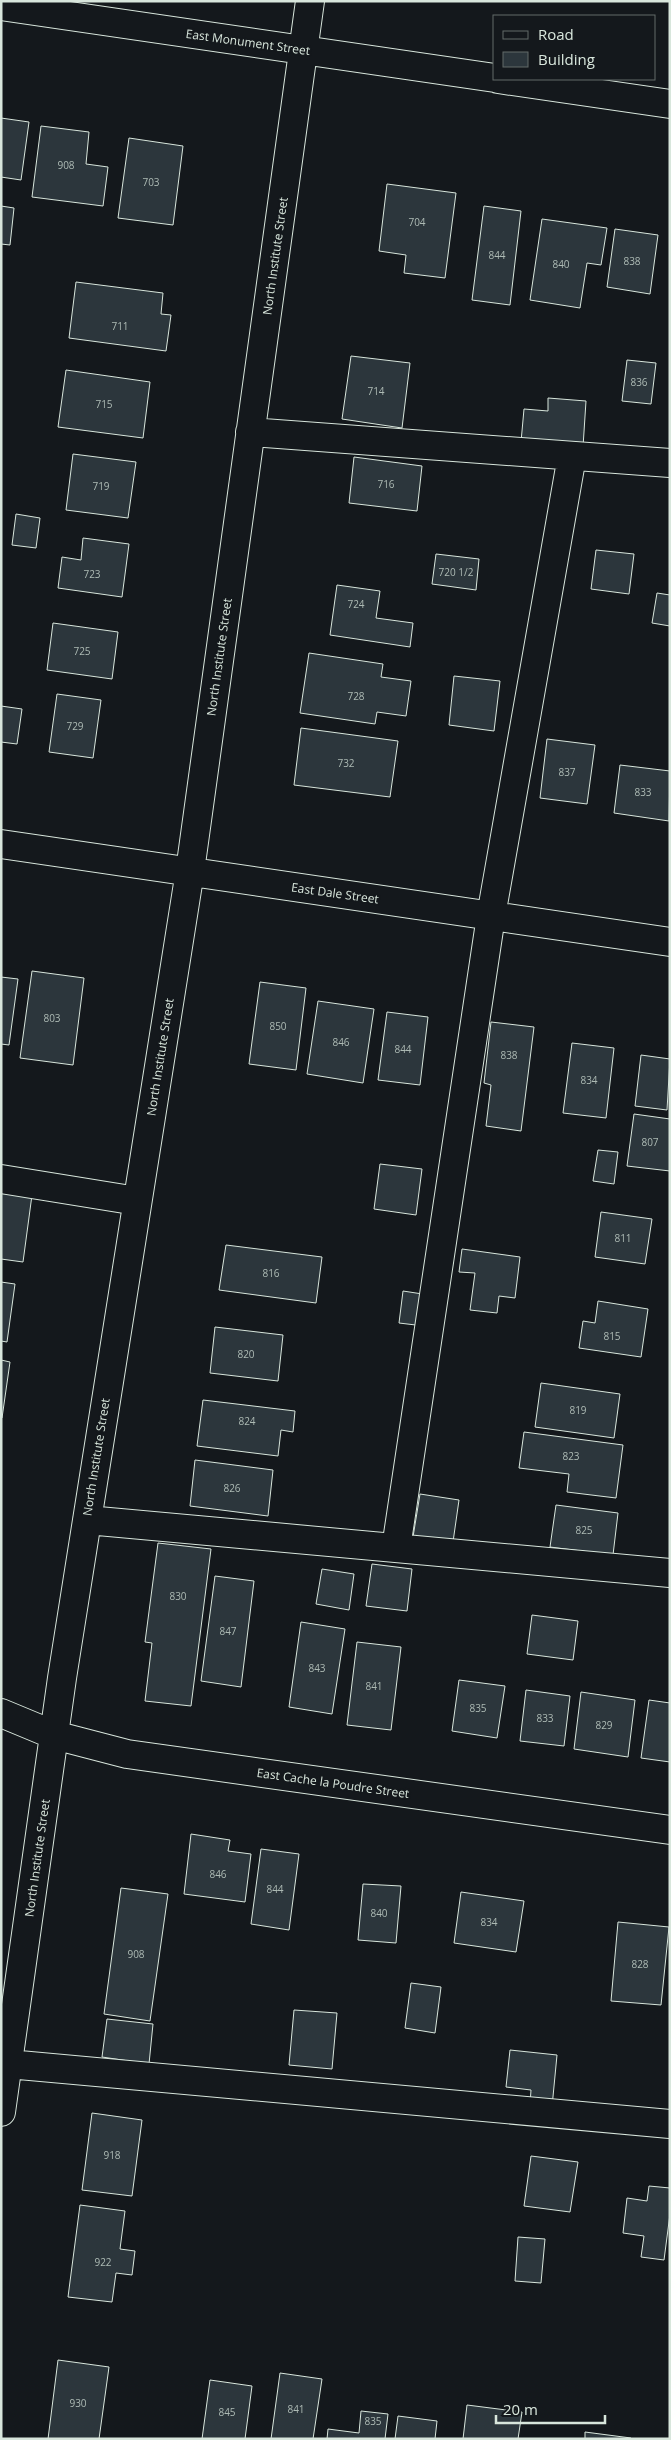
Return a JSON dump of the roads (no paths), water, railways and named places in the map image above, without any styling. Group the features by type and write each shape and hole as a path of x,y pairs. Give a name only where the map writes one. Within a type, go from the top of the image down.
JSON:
{"street":[{"name":"North Institute Street","path":"1,2112 86,1520 190,871 310,1"},
{"name":"East Monument Street","path":"1,6 493,78"},
{"name":"East Monument Street","path":"509,80 670,104"},
{"path":"250,432 670,463"},
{"path":"396,1548 491,916 572,456"},
{"name":"East Dale Street","path":"1,844 670,942"},
{"path":"1,1179 137,1200"},
{"path":"86,1520 670,1574"},
{"name":"East Cache la Poudre Street","path":"1,1713 54,1735 127,1754 670,1830"},
{"path":"8,2064 670,2124"}]}
